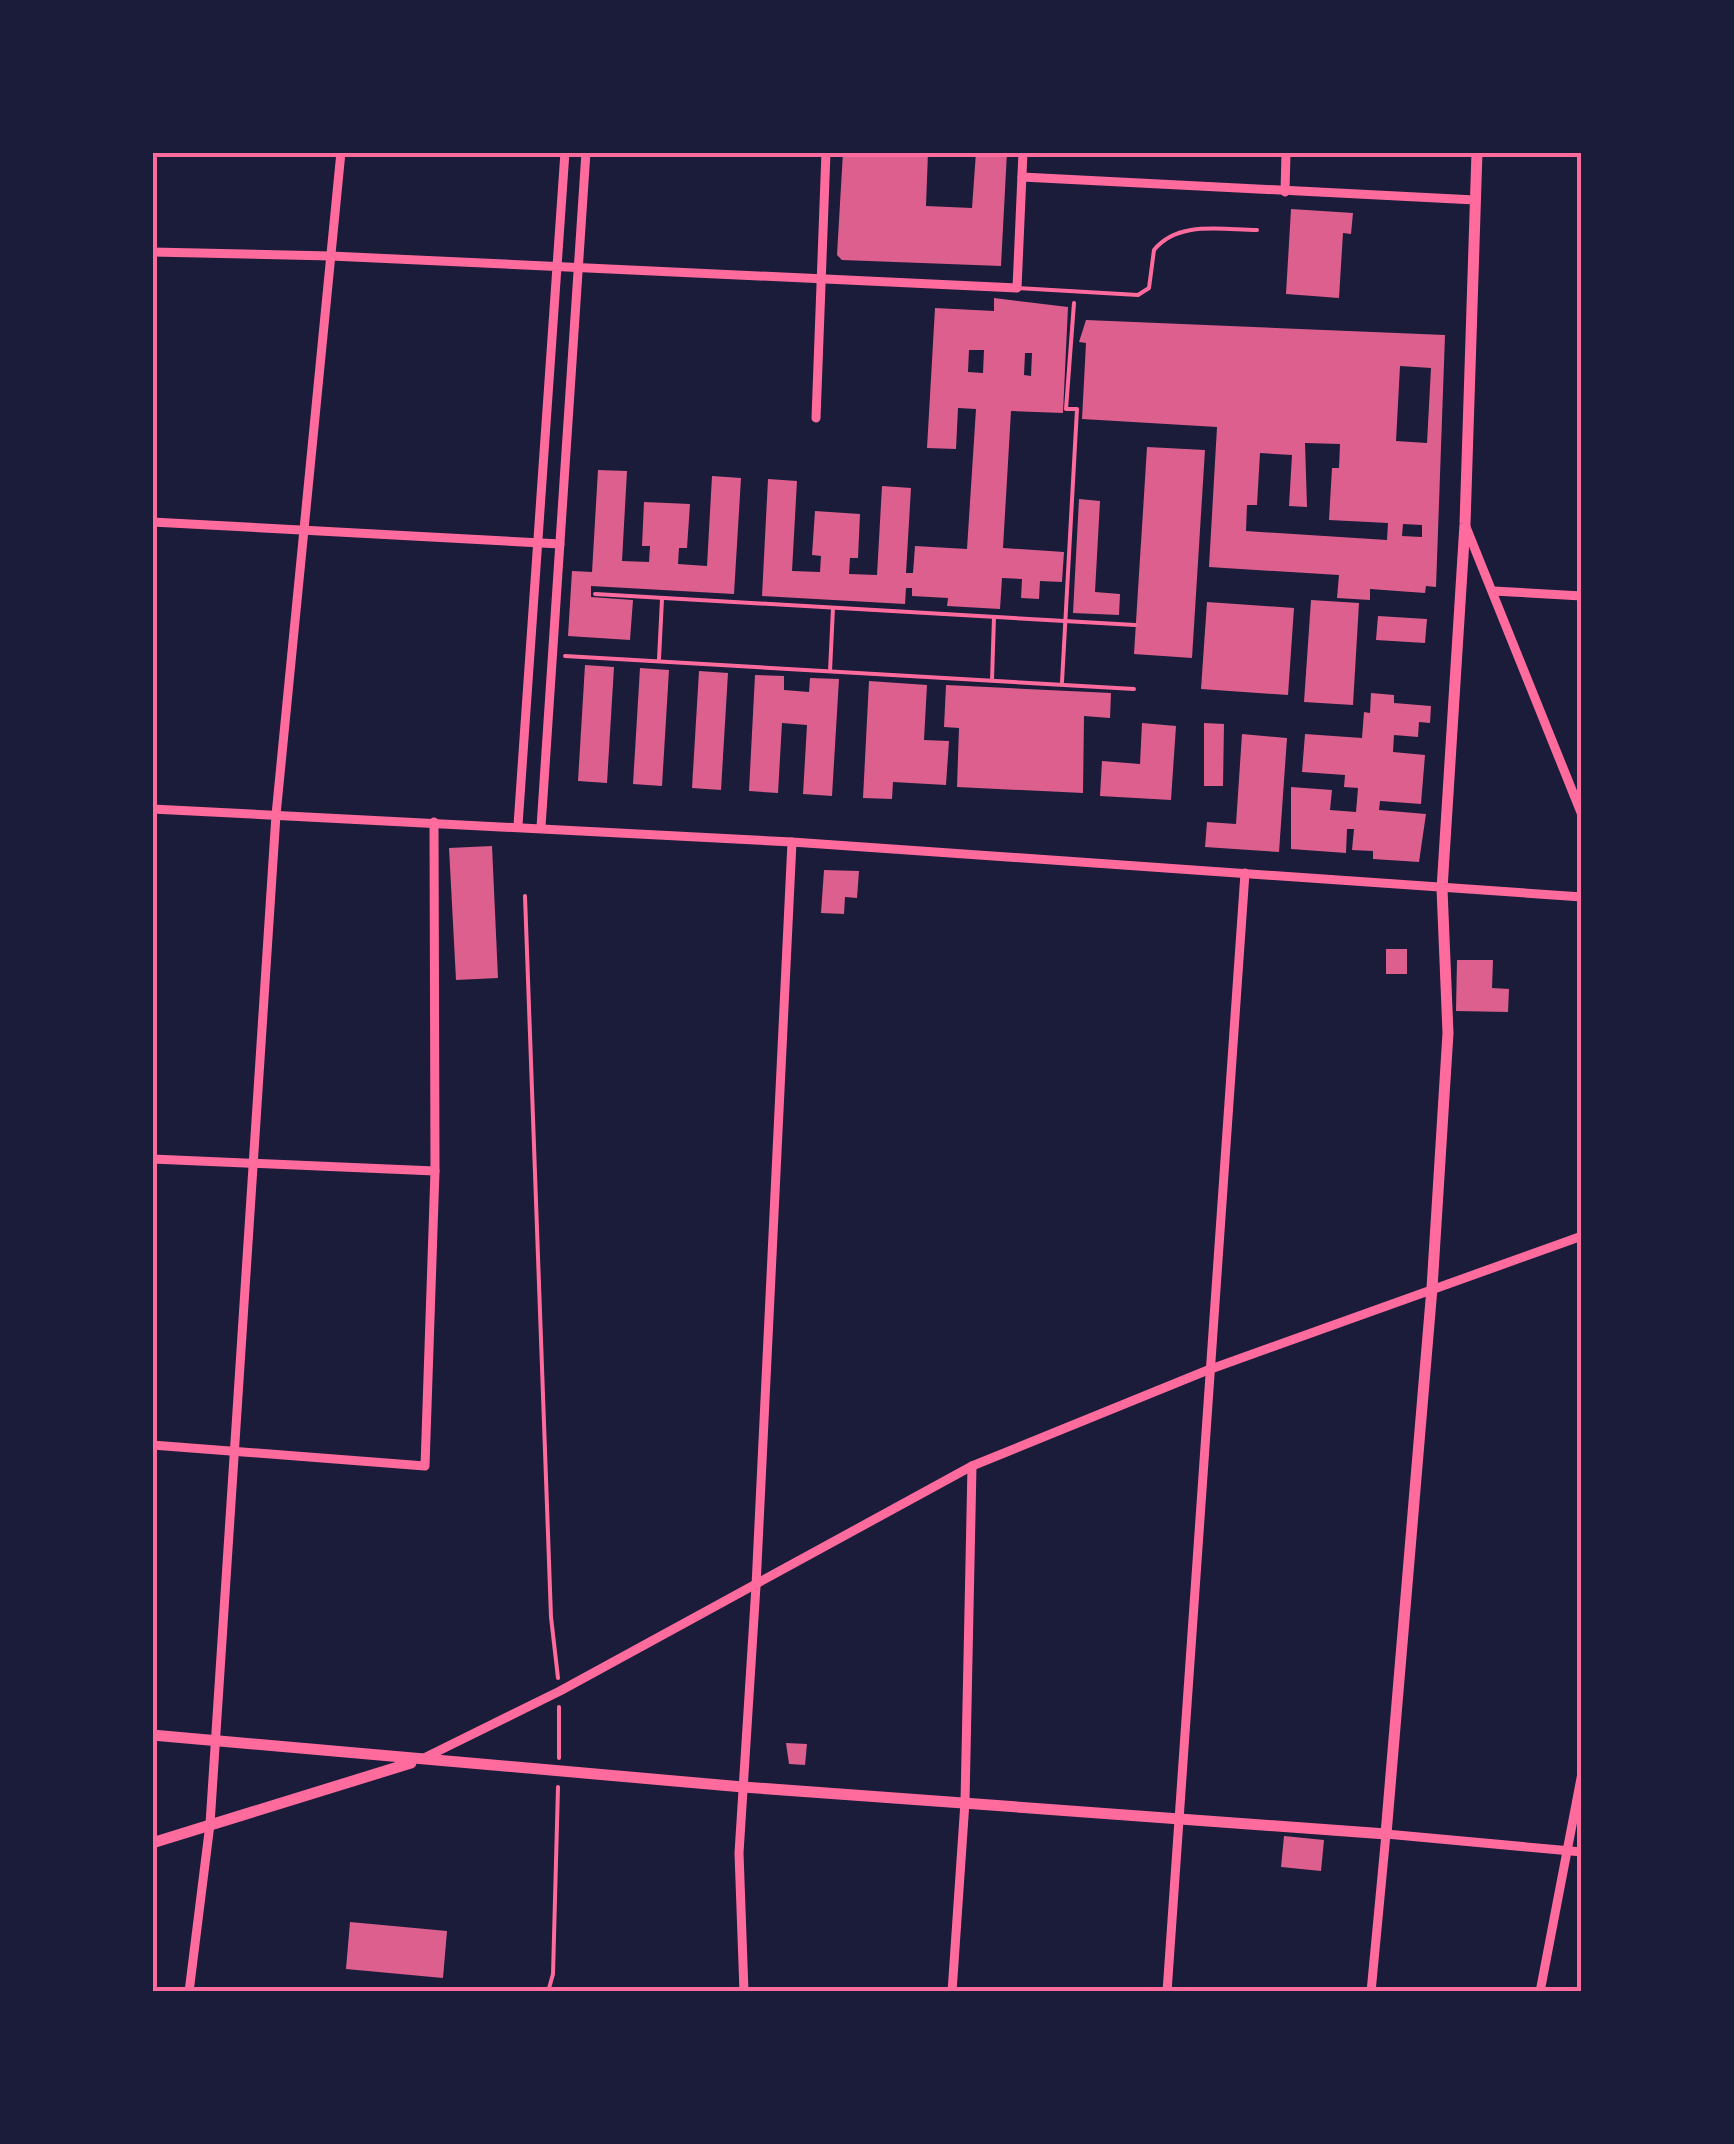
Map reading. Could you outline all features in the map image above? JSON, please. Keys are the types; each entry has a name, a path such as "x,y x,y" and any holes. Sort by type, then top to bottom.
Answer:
{"main road":[{"path":"152,1735 742,1787 1386,1834 1432,1288 1448,1033 1442,889 1465,524 1478,152"},
{"path":"152,1843 420,1760"}],"street":[{"path":"189,1992 210,1824 276,815 341,152"},
{"path":"518,825 565,152"},
{"path":"542,826 586,152"},
{"path":"816,418 826,152"},
{"path":"152,252 331,256 1017,288 1023,152"},
{"path":"1285,192 1286,152"},
{"path":"1022,177 1475,200"},
{"path":"152,522 306,527 560,544"},
{"path":"1465,524 1582,815"},
{"path":"1493,591 1582,596"},
{"path":"152,810 542,826 1582,898"},
{"path":"152,1445 426,1466 435,1171 434,822"},
{"path":"744,1992 738,1926 742,1787 756,1586 792,842"},
{"path":"1167,1992 1245,873"},
{"path":"152,1158 435,1171"},
{"path":"420,1760 560,1691 972,1466 1208,1370 1582,1236"},
{"path":"952,1992 965,1802 972,1466"},
{"path":"1540,1992 1582,1773"},
{"path":"1371,1992 1386,1834 1582,1852"}],"lane":[{"path":"1017,288 1138,295 1150,288 1154,250 1171,234 1188,229 1258,230"}],"path":[{"path":"1062,684 1077,410 1066,409 1075,293"},
{"path":"594,594 1135,625"},
{"path":"659,661 662,598"},
{"path":"830,671 833,608"},
{"path":"992,680 994,617"},
{"path":"564,656 1134,688"},
{"path":"525,896 551,1617 560,1691 552,1974 548,1992"}],"building":[{"path":"843,152 928,152 926,206 972,208 976,152 1007,152 1001,266 842,260 837,255"},
{"path":"1291,209 1353,213 1351,234 1343,233 1339,298 1286,294"},
{"path":"994,298 1068,307 1063,413 1011,411 1003,548 1064,552 1062,582 1040,581 1039,599 1021,598 1022,579 1002,578 1000,609 947,606 948,598 912,596 912,588 906,588 905,604 762,596 768,479 797,481 792,571 820,572 821,556 812,555 815,511 860,514 858,558 850,558 849,574 877,575 882,486 911,488 906,573 913,573 915,546 967,549 976,409 958,408 956,449 927,448 935,308 994,311","holes":["969,350 984,350 983,373 968,372","1025,353 1032,353 1031,376 1024,375"]},
{"path":"1086,320 1445,335 1436,587 1426,586 1425,593 1370,589 1370,600 1337,598 1339,575 1209,567 1217,427 1082,419 1086,343 1079,342","holes":["1400,366 1431,368 1427,443 1396,441","1305,443 1340,444 1339,468 1332,468 1329,520 1388,523 1387,540 1246,531 1247,505 1257,505 1260,453 1292,455 1289,506 1307,507","1403,524 1422,525 1422,537 1402,536"]},
{"path":"1147,447 1205,450 1192,658 1134,654"},
{"path":"598,470 627,471 622,561 649,562 650,546 642,546 644,502 690,504 687,548 679,548 678,564 707,566 712,476 741,478 734,594 591,586 591,597 633,600 630,640 568,636 572,571 592,572"},
{"path":"1079,499 1100,501 1095,592 1120,594 1119,615 1073,613"},
{"path":"1311,600 1359,603 1353,705 1304,702"},
{"path":"1207,602 1294,608 1288,695 1201,689"},
{"path":"1378,616 1427,619 1425,643 1376,640"},
{"path":"585,665 614,667 607,783 578,781"},
{"path":"640,668 669,670 662,786 633,784"},
{"path":"699,671 728,673 721,790 692,788"},
{"path":"755,675 784,676 784,690 809,692 810,678 839,679 832,796 803,794 807,725 782,723 778,793 749,791"},
{"path":"869,681 927,685 924,740 949,741 946,785 893,782 892,799 863,798"},
{"path":"946,685 1111,693 1110,718 1084,716 1083,793 957,787 959,728 944,727"},
{"path":"1371,693 1394,695 1394,703 1431,706 1430,723 1419,722 1418,737 1394,735 1393,752 1425,755 1421,804 1380,801 1379,810 1426,814 1419,862 1373,859 1373,851 1352,850 1354,829 1347,829 1346,853 1291,849 1291,787 1332,790 1330,810 1356,812 1358,788 1344,787 1345,775 1302,772 1305,734 1362,738 1364,712 1370,713"},
{"path":"1142,723 1176,726 1171,800 1100,796 1102,761 1140,764"},
{"path":"1204,723 1224,724 1223,786 1204,786"},
{"path":"1242,734 1287,738 1279,852 1205,847 1207,822 1236,824"},
{"path":"492,846 498,978 456,980 449,848"},
{"path":"824,870 859,871 857,898 845,897 844,914 821,913"},
{"path":"1386,949 1407,949 1407,974 1386,974"},
{"path":"1457,960 1493,960 1492,988 1509,989 1508,1012 1456,1011"},
{"path":"786,1743 807,1744 805,1765 789,1764"},
{"path":"1284,1836 1324,1840 1321,1871 1281,1867"},
{"path":"350,1922 447,1931 443,1978 346,1969"}]}
